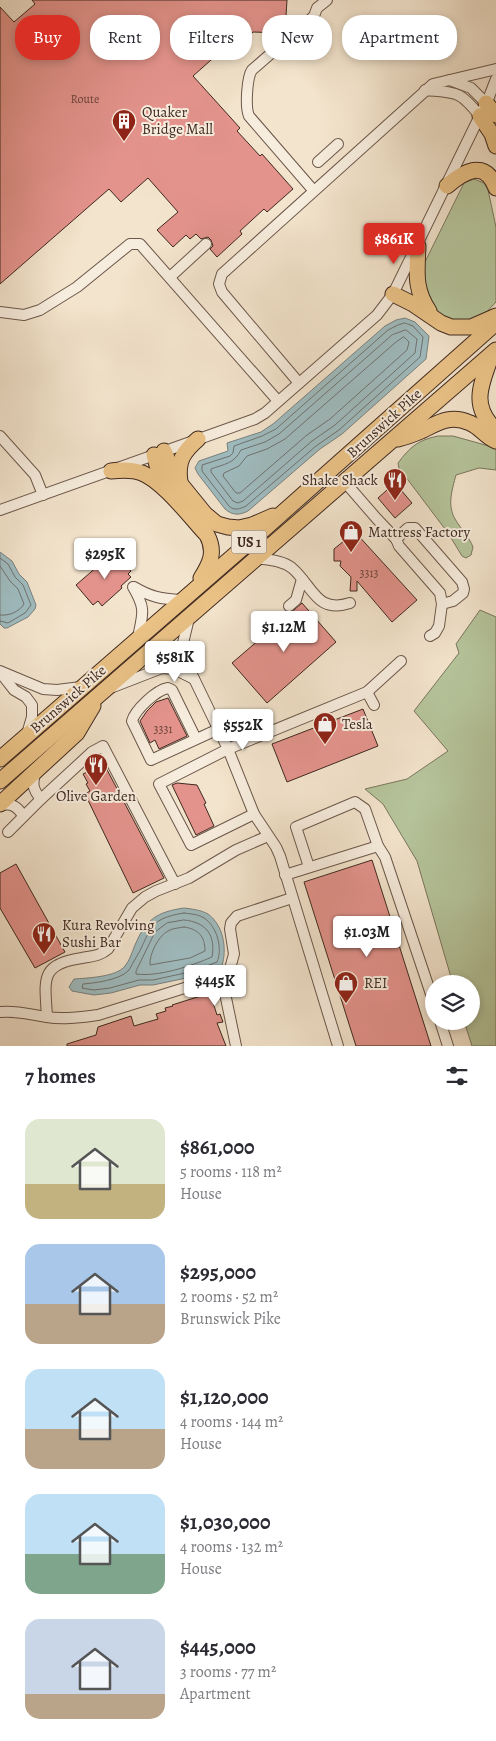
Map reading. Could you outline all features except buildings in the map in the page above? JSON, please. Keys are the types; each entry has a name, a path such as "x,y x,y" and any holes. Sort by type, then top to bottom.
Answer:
{"highway":[{"path":"488,111 496,146"},
{"path":"447,186 464,173 476,170 490,177 496,188"},
{"path":"418,246 418,293 431,315"},
{"path":"393,294 431,315 441,323 457,328 480,324 496,316"},
{"name":"Brunswick Pike","path":"0,759 496,323"},
{"path":"494,351 482,382 480,396 484,415 496,430"},
{"name":"Brunswick Pike","path":"0,781 494,351"},
{"path":"388,443 420,432 442,420 459,419 477,426 496,441"},
{"path":"175,490 180,463 187,449 198,439"},
{"path":"159,453 159,472 175,490 207,535 211,546 211,557 207,567 186,596"},
{"path":"111,470 128,470 143,473 175,490 208,517 224,526 246,527 284,511"},
{"path":"0,805 76,732 104,690"}],"street":[{"path":"313,190 249,116 247,110 249,76 252,70 313,17 318,8 327,0"},
{"path":"300,382 223,294 219,282 224,270 425,90 437,82 496,69"},
{"path":"0,510 259,417 300,382 377,315 393,294 447,186 488,111 496,79"},
{"path":"450,80 472,88 488,111"},
{"path":"425,90 456,93 472,106 488,111"},
{"path":"318,162 338,144"},
{"path":"0,312 24,315 40,310 77,287 130,244 140,244 278,401"},
{"path":"170,277 206,244"},
{"path":"0,436 35,475 43,495"},
{"path":"344,481 396,539 399,546 440,593 442,604 439,626 435,633 430,636"},
{"path":"396,539 408,528 415,528 462,582 464,594 442,604"},
{"path":"255,558 279,562 294,569 318,598 326,604 334,606 350,603"},
{"path":"289,606 296,600 302,579"},
{"path":"138,637 144,612 141,600 133,587 148,596 163,599 186,596"},
{"path":"191,615 184,633 182,651 184,658 228,748 254,814 276,847 286,875 335,1045"},
{"path":"254,814 191,846 159,784 228,748 367,692 401,661"},
{"path":"104,690 162,668 174,669 194,678"},
{"path":"0,672 34,686 51,690 82,687"},
{"path":"0,672 14,690 26,696 32,705 32,717 26,736"},
{"path":"14,690 18,678"},
{"path":"196,739 172,690 168,688 158,691 134,715 132,721 151,760 249,715"},
{"path":"367,692 374,705"},
{"path":"8,832 40,799 92,752 104,746 176,884"},
{"path":"36,770 33,787 40,799"},
{"path":"309,867 296,827 355,802 366,809 378,846 385,857 425,976"},
{"path":"0,805 10,804 17,807 23,816"},
{"path":"47,1017 47,978 53,966 102,954 108,950 136,904 156,891 193,876 236,850 268,836"},
{"path":"286,875 378,846"},
{"path":"236,1046 226,998 226,983 234,954 230,929 231,923 237,916 292,898"},
{"path":"0,1012 68,1018 98,1015 207,981 226,983"},
{"path":"443,1030 448,1046"}],"green space":[{"path":"474,179 484,183 488,190 496,227 496,302 480,319 445,322 424,300 423,266 464,183"},
{"path":"438,436 453,436 496,448 496,470 479,468 456,475 453,486 451,508 455,519 473,547 471,555 466,558 462,556 448,533 399,468 398,463 411,448 420,442"},
{"path":"480,610 496,617 496,1046 472,1046 467,1030 480,1030 480,975 450,975 417,861 383,804 365,789 407,779 448,751 414,711 459,653 456,644"}],"water":[{"path":"405,318 415,322 429,336 426,359 342,434 320,449 248,511 236,514 225,509 198,474 195,468 199,461 228,451 227,443 261,432 273,424 385,326"},
{"path":"0,552 12,561 19,574 27,582 36,605 28,617 7,628 0,624"},
{"path":"184,908 208,914 218,925 224,945 222,966 196,976 153,985 140,985 111,993 94,995 72,991 69,987 74,979 101,976 121,970 128,961 139,936 153,918 166,912"}],"place":[{"name":"Quaker Bridge Mall","path":"124,142"},
{"name":"Shake Shack","path":"395,501"},
{"name":"Mattress Factory","path":"351,553"},
{"name":"Tesla","path":"325,745"},
{"name":"Olive Garden","path":"96,786"},
{"name":"Kura Revolving Sushi Bar","path":"44,955"},
{"name":"REI","path":"346,1004"}]}
